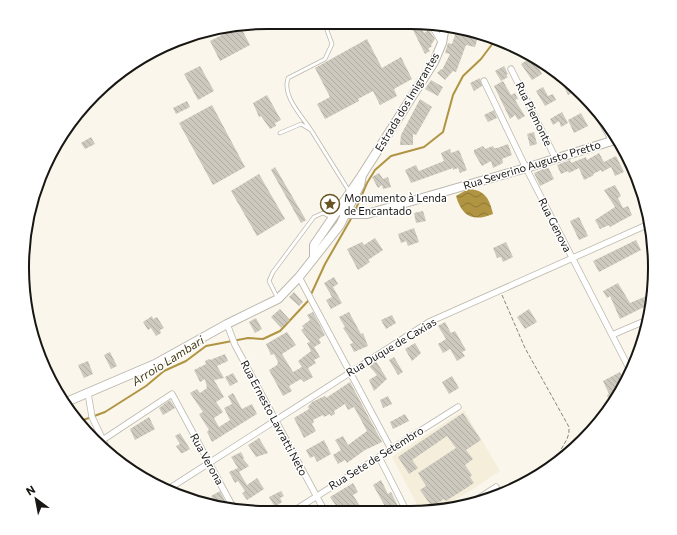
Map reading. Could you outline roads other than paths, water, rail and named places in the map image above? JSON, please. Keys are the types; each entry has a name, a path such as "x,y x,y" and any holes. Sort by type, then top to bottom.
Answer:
{"street":[{"path":"436,31 442,43"},
{"name":"Estrada dos Imigrantes","path":"69,401 155,364 226,324 278,299 299,277 314,256 323,249 351,216 349,191 362,176 434,62 442,43 444,32"},
{"name":"Rua Piemonte","path":"511,69 556,159"},
{"name":"Rua Genova","path":"484,81 526,168 627,365"},
{"name":"Rua Severino Augusto Pretto","path":"349,204 351,216 377,211 526,168 612,141"},
{"name":"Estrada dos Imigrantes","path":"349,204 360,185 362,176"},
{"name":"Estrada dos Imigrantes","path":"314,256 314,245 333,218 351,216"},
{"name":"Rua Duque de Caxias","path":"173,486 429,322 644,226"},
{"path":"299,277 391,449"},
{"path":"612,336 641,323"},
{"name":"Rua Ernesto Lavratti Neto","path":"226,324 235,345 275,421 322,506"},
{"path":"88,393 92,417 98,435"},
{"name":"Rua Verona","path":"102,439 172,394 231,503"},
{"name":"Rua Sete de Setembro","path":"301,506 458,407"},
{"path":"379,457 404,506"},
{"path":"488,492 496,487"}],"lane":[{"path":"327,29 332,44 325,58 288,78 286,86 291,100 349,191"},
{"path":"280,133 301,124 311,130"},
{"path":"278,299 270,281 273,272 314,217 323,213 333,218"}],"water":[{"path":"468,189 479,191 488,199 493,214 480,218 469,216 465,213 458,203 456,196"}],"waterway":[{"name":"Arroio Lambari","path":"355,211 367,183 375,170 391,156 424,147 443,132 453,95 463,76 481,59 492,44"},
{"name":"Arroio Lambari","path":"84,420 105,412 146,386 164,371 186,361 206,346 248,338 263,339 280,331 308,301 325,264 352,217"}],"place":[{"name":"Monumento à Lenda de Encantado","path":"330,204"}]}
